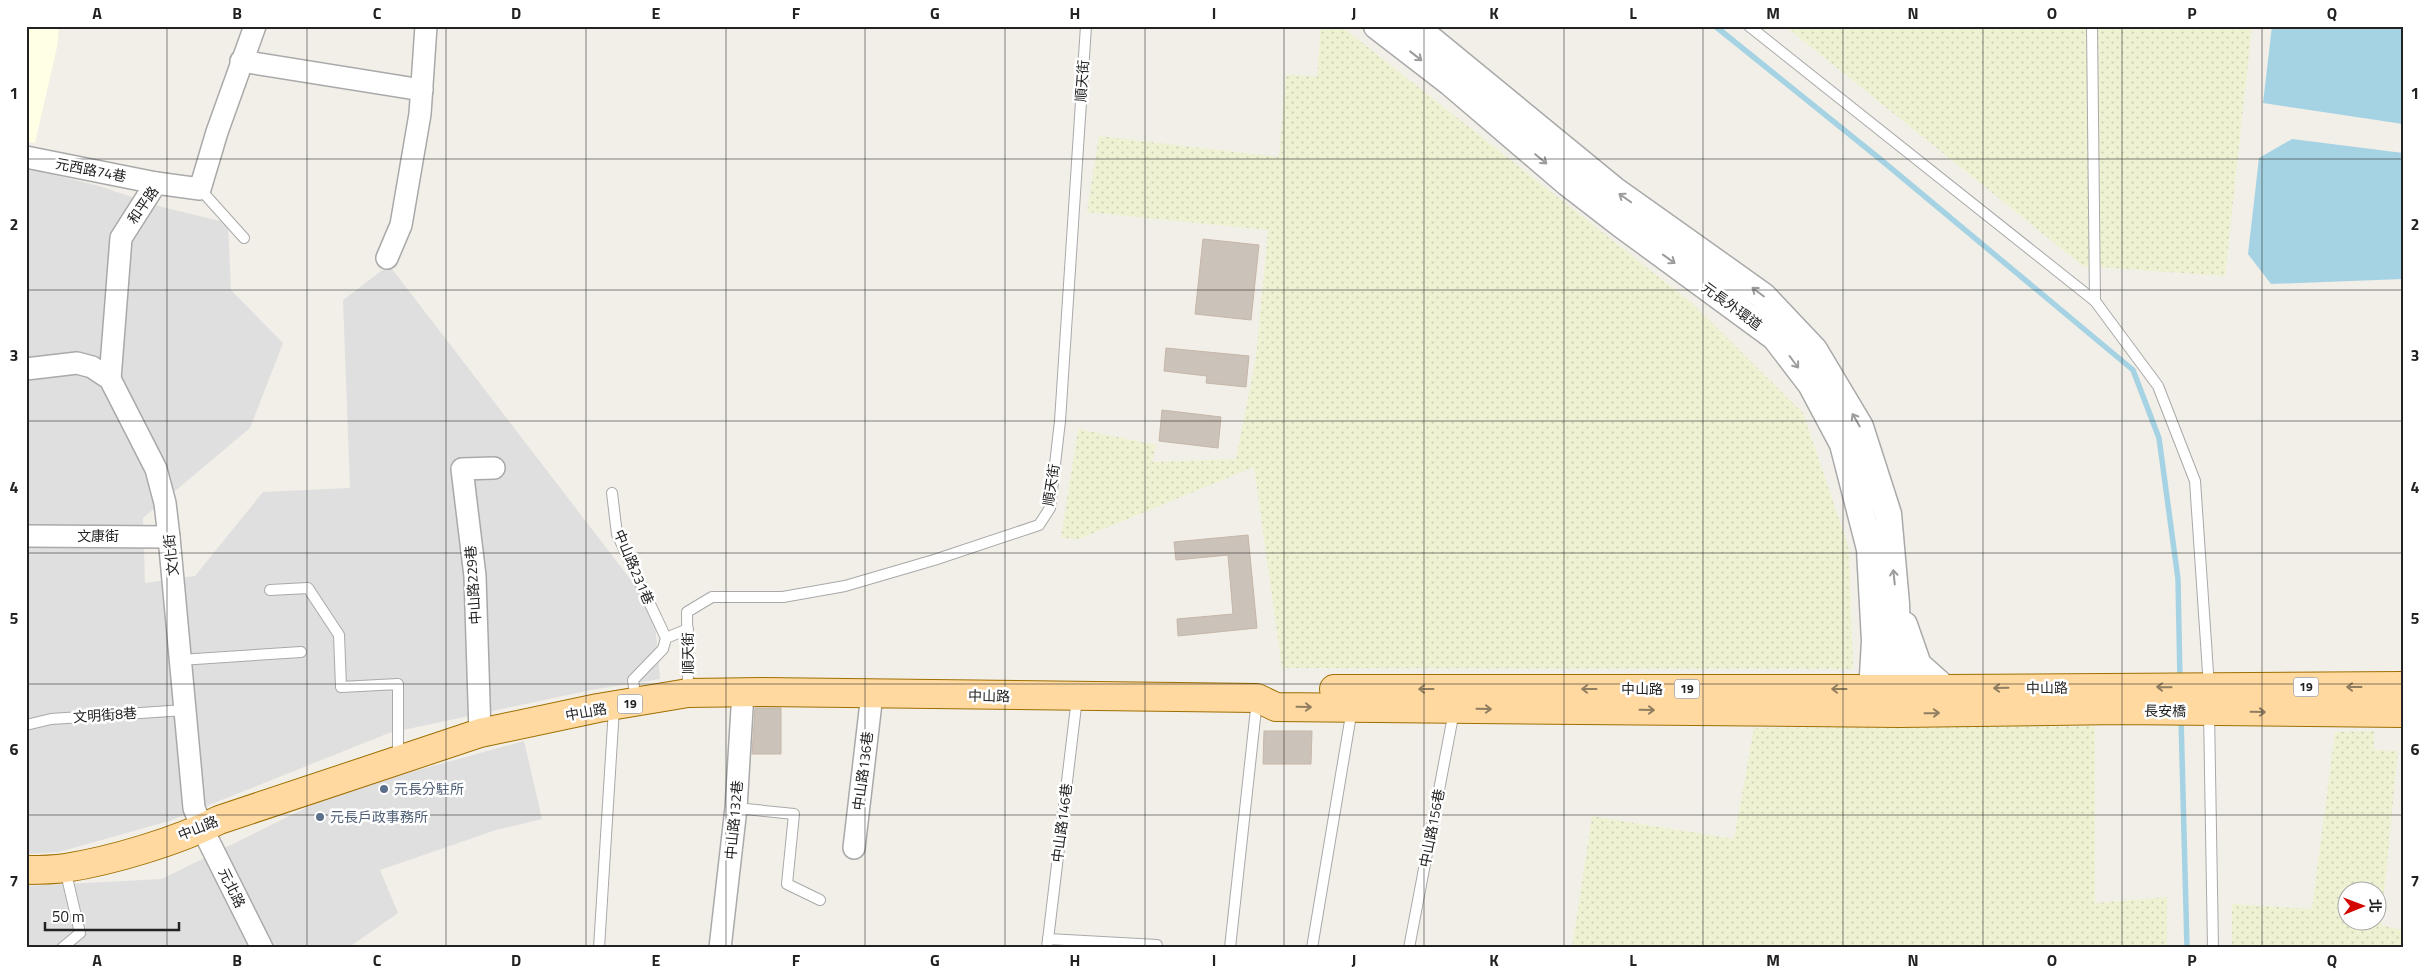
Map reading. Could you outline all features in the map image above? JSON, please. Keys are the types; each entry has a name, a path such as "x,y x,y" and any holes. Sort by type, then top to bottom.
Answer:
{"main road":[{"name":"19","path":"2209,699 2403,686"},
{"name":"中山路","path":"1257,698 1274,689 1885,701 1946,689 2120,698"},
{"name":"中山路","path":"26,870 64,868 137,850 202,828 219,820 480,733 688,693 743,692 1077,698 1257,698 1276,707 1455,709 2120,698"},
{"name":"長安橋","path":"2120,698 2209,699"},
{"name":"19","path":"2209,699 2403,713"}],"street":[{"path":"200,189 241,61 255,26"},
{"path":"387,258 401,225 420,114 426,26"},
{"name":"元長外環道","path":"1377,26 1451,83 1599,206 1776,337 1811,384 1843,444 1870,549 1875,641 1885,701"},
{"name":"元長外環道","path":"1414,26 1614,190 1763,296 1814,350 1860,427 1888,514 1896,604 1885,701"},
{"path":"241,61 422,90"},
{"name":"元西路74巷","path":"26,157 156,183"},
{"name":"和平路","path":"110,379 121,238 156,183 200,189"},
{"path":"26,369 77,363 92,367 110,379"},
{"name":"文化街","path":"110,379 156,469 165,503 194,808 202,828"},
{"name":"中山路229巷","path":"480,733 474,576 462,469 494,468"},
{"name":"文康街","path":"26,536 169,536"},
{"path":"1896,604 1918,665 1946,689"},
{"name":"中山路132巷","path":"720,948 736,808 743,692"},
{"name":"中山路136巷","path":"854,848 872,694"},
{"name":"元北路","path":"202,828 262,948"}],"lane":[{"name":"順天街","path":"688,693 687,612 712,597 783,597 845,586 1039,526 1050,508 1060,421 1086,26"},
{"path":"1748,26 2095,301 2158,386 2195,481 2209,699 2213,948"},
{"path":"2092,26 2095,301"},
{"path":"200,189 244,238"},
{"name":"中山路231巷","path":"612,493 617,534 666,638"},
{"path":"270,590 308,588 339,635 341,687 398,684 398,759"},
{"path":"599,948 625,705 633,680 663,649 666,638 688,629"},
{"path":"180,660 301,652"},
{"name":"中山路146巷","path":"1047,943 1077,698"},
{"path":"1230,948 1257,698"},
{"path":"1312,948 1352,708"},
{"name":"中山路156巷","path":"1409,948 1455,709"},
{"name":"文明街8巷","path":"26,725 51,719 185,710"},
{"path":"736,808 794,814 787,884 820,900"},
{"path":"62,948 80,933 64,868"},
{"path":"1047,943 1157,945"}],"shaded area":[{"path":"26,26 59,26 57,47 35,143 26,141"},
{"path":"1321,26 1341,26 1693,304 1803,413 1849,549 1853,669 1282,668 1254,467 1079,539 1061,538 1078,429 1156,445 1152,462 1236,459 1256,357 1268,230 1087,212 1099,136 1279,157 1286,74 1317,77"},
{"path":"1785,26 2252,26 2225,276 2083,266"},
{"path":"26,168 99,186 162,207 228,223 231,290 283,343 250,428 143,518 145,583 195,576 263,492 350,488 343,300 389,265 654,610 660,679 591,690 389,733 169,821 59,852 26,854"},
{"path":"2095,726 2095,903 2167,897 2167,948 1572,948 1592,816 1734,839 1754,728"},
{"path":"2374,731 2374,750 2398,751 2385,882 2336,882 2336,932 2386,932 2386,926 2403,930 2403,948 2232,948 2232,904 2312,909 2335,732"},
{"path":"524,741 542,819 496,830 380,870 398,913 348,948 26,948 26,886 162,879 338,792"}],"water":[{"path":"2272,26 2403,26 2403,124 2263,103"},
{"path":"2292,139 2403,153 2403,279 2271,284 2248,254 2259,158"}],"building":[{"path":"1203,239 1259,245 1251,320 1195,314"},
{"path":"1166,348 1249,356 1246,387 1206,383 1207,376 1164,371"},
{"path":"1162,410 1221,417 1218,448 1159,441"},
{"path":"1248,535 1257,628 1178,636 1177,619 1233,614 1228,555 1176,560 1174,542"},
{"path":"755,708 781,708 781,754 752,754"},
{"path":"1264,731 1312,731 1311,764 1263,764"}],"waterway":[{"path":"1715,26 1880,159 2133,370 2159,438 2178,579 2180,681"},
{"path":"2181,717 2187,948"}],"place":[{"name":"元長分駐所","path":"384,789"},
{"name":"元長戶政事務所","path":"320,817"}]}
